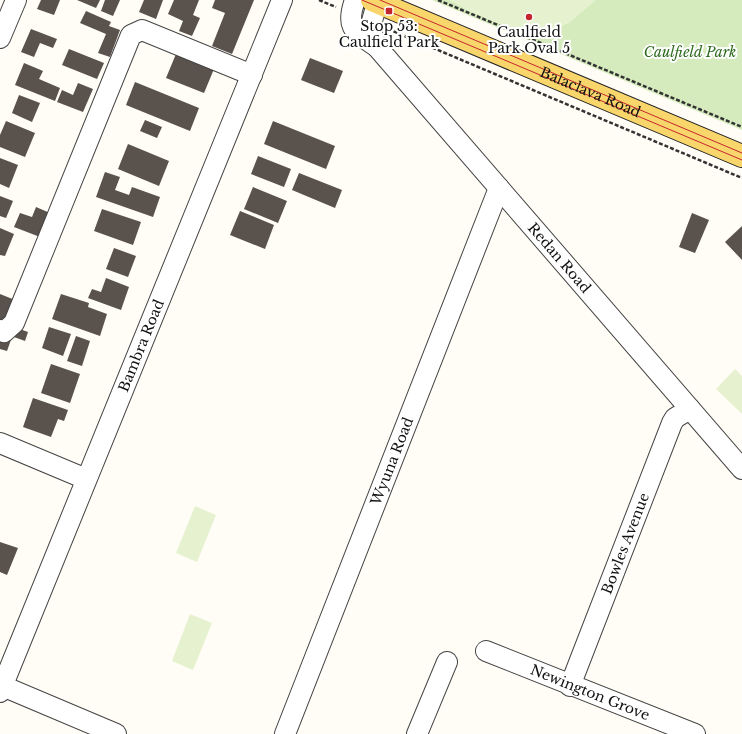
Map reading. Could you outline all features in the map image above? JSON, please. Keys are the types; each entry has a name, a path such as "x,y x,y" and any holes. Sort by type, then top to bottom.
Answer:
{"main road":[{"name":"Balaclava Road","path":"373,8 742,156"}],"street":[{"path":"0,38 16,0"},
{"name":"Bambra Road","path":"1,688 282,0"},
{"name":"Redan Road","path":"347,4 351,13 352,27 358,34 377,47 742,469"},
{"name":"Redan Road","path":"373,8 371,34 377,47"},
{"path":"0,330 4,332 14,323 131,35 142,30 252,75"},
{"name":"Wyuna Road","path":"285,734 499,188"},
{"name":"Bowles Avenue","path":"570,686 672,424 675,418 690,409"},
{"path":"0,443 86,479"},
{"name":"Newington Grove","path":"486,652 695,734"},
{"path":"417,734 447,662"},
{"path":"1,688 116,734"}],"path":[{"path":"320,0 347,4"},
{"path":"438,0 742,127"},
{"path":"373,8 742,178"}],"green space":[{"name":"Caulfield Park","path":"432,0 742,0 742,130"},
{"name":"Caulfield Park Oval 5","path":"449,0 596,0 569,23 542,34 504,26 467,10"},
{"path":"735,369 742,376 742,414 716,389"},
{"path":"195,506 216,515 197,562 176,553"},
{"path":"190,614 212,623 193,670 172,661"}],"building":[{"path":"41,0 60,0 54,15 37,9"},
{"path":"77,0 100,0 96,8"},
{"path":"105,0 120,0 113,16 101,11"},
{"path":"144,0 163,0 156,19 139,12"},
{"path":"174,0 199,0 193,15 200,18 192,36 179,31 183,21 168,14"},
{"path":"215,0 254,0 232,54 212,46 225,13 212,8"},
{"path":"86,11 111,22 109,26 120,30 110,57 98,53 106,34 80,23"},
{"path":"31,29 57,39 53,48 40,43 34,57 21,52"},
{"path":"69,49 104,63 97,79 62,65"},
{"path":"176,54 214,69 204,93 166,78"},
{"path":"310,58 343,71 334,93 301,80"},
{"path":"24,63 43,71 39,79 60,88 55,101 15,85"},
{"path":"135,82 199,108 190,131 126,105"},
{"path":"78,83 93,89 83,112 57,102 62,90 73,95"},
{"path":"19,95 40,103 32,122 12,113"},
{"path":"145,120 162,127 157,138 140,131"},
{"path":"6,121 35,133 25,157 0,147 0,135"},
{"path":"273,121 335,146 326,169 264,144"},
{"path":"128,144 169,161 159,186 118,169"},
{"path":"258,156 291,169 284,187 251,174"},
{"path":"0,158 18,165 9,188 0,184"},
{"path":"105,172 120,177 115,190 129,195 132,187 160,197 153,217 96,197"},
{"path":"299,173 342,190 335,208 292,190"},
{"path":"253,187 287,201 278,223 244,209"},
{"path":"0,196 13,201 6,218 0,216"},
{"path":"36,207 50,213 40,237 14,227 20,213 32,217"},
{"path":"102,209 141,222 133,245 94,231"},
{"path":"240,211 274,225 265,249 230,235"},
{"path":"692,213 709,220 695,253 679,247"},
{"path":"742,226 742,260 725,242"},
{"path":"0,228 14,234 5,256 0,255"},
{"path":"114,248 136,256 128,277 106,269"},
{"path":"106,278 129,287 121,310 88,298 92,289 101,292"},
{"path":"0,294 15,300 4,326 0,324"},
{"path":"61,294 89,303 88,307 107,314 100,336 52,319"},
{"path":"49,327 71,334 63,356 42,348"},
{"path":"17,328 28,332 25,341 14,337"},
{"path":"0,333 12,337 7,351 0,349"},
{"path":"76,336 90,341 82,366 67,361"},
{"path":"51,364 80,374 70,403 41,393"},
{"path":"33,398 68,410 64,421 58,419 51,437 23,427"},
{"path":"0,542 18,548 7,575 0,572"}],"tram line":[{"path":"362,0 742,160"},
{"path":"380,0 742,153"}],"place":[{"name":"Stop 53: Caulfield Park","path":"389,11"},
{"name":"Caulfield Park Oval 5","path":"529,17"}]}
